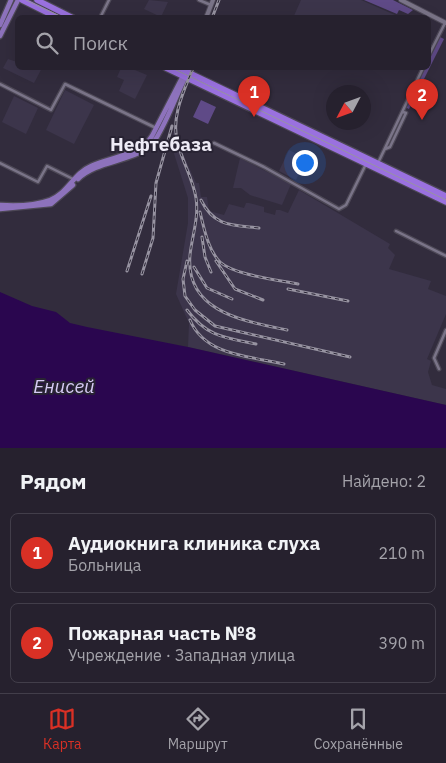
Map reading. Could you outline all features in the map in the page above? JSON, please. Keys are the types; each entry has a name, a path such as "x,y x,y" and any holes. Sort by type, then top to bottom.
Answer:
{"highway":[{"path":"37,0 67,15"},
{"path":"19,1 51,15"},
{"path":"184,70 368,161 446,202"},
{"path":"368,161 378,163 446,196"}],"main road":[{"path":"0,25 11,0"},
{"path":"0,36 19,1"},
{"path":"0,17 8,8"},
{"path":"1,207 42,204 62,195 85,173 132,156 149,146 184,70"},
{"path":"62,195 74,180 91,166 138,148 150,140 158,129"}],"street":[{"path":"102,15 109,0"},
{"path":"200,0 211,5"},
{"path":"207,15 213,0"},
{"path":"401,0 430,15"},
{"path":"431,15 446,23 431,51"},
{"path":"378,163 422,70"},
{"path":"0,84 51,110 65,84 158,129"},
{"path":"214,143 251,160 339,209 343,208 368,161"},
{"path":"0,163 38,182 47,166 74,180"},
{"path":"396,231 446,256"},
{"path":"439,369 434,358 446,330"}],"shaded area":[{"path":"149,0 168,2 162,15 157,15 144,9"},
{"path":"301,0 361,0 395,15 294,15"},
{"path":"364,0 393,0 413,10 408,14 399,10 397,14"},
{"path":"440,37 444,39 431,65 431,56"},
{"path":"8,59 15,61 15,70 41,70 34,83 3,68"},
{"path":"120,70 135,70 147,75 135,99 119,91 124,80 117,77"},
{"path":"424,70 428,70 409,109 405,107"},
{"path":"65,90 94,105 74,144 46,130"},
{"path":"14,96 38,108 26,134 2,122"},
{"path":"201,100 216,107 208,124 193,117"},
{"path":"174,128 176,129 178,143 196,183 199,183 201,197 207,197 209,211 224,215 229,204 244,208 246,203 249,203 264,207 264,212 275,215 276,210 288,213 299,190 390,244 388,248 395,255 389,269 431,281 428,289 446,296 446,314 427,359 431,361 428,372 432,385 446,389 446,405 188,347 189,323 176,294 188,223 188,198 171,144"},
{"path":"289,150 306,158 296,180 279,171"},
{"path":"240,158 291,184 282,205 250,195 241,188 233,188"}],"water":[{"name":"Енисей","path":"0,292 32,306 56,312 70,323 188,347 446,405 446,448 0,448"}],"tram line":[{"path":"26,0 58,15"},
{"path":"176,70 446,200"}],"railway":[{"path":"213,15 219,0"},
{"path":"192,70 179,105 176,124 178,144 193,184 197,205 190,255 191,274 197,290 207,301 220,310 236,317 287,330"},
{"path":"142,274 153,238 156,183 172,126"},
{"path":"127,271 151,196"},
{"path":"201,200 206,209 218,220 233,225 259,228"},
{"path":"200,212 209,245 220,262 227,267 246,274 298,284"},
{"path":"202,237 205,257 211,272"},
{"path":"187,261 183,279 185,296 195,310 215,326 350,357"},
{"path":"216,261 235,289 263,300"},
{"path":"194,267 207,288 232,299"},
{"path":"288,289 348,301"},
{"path":"187,310 202,326 218,335 256,344"},
{"path":"190,320 197,332 217,348 243,356 284,364"}],"place":[{"name":"Аудиокнига клиника слуха","path":"254,117"},
{"name":"Пожарная часть №8","path":"422,120"}],"district":[{"name":"Нефтебаза","path":"161,144"}]}
